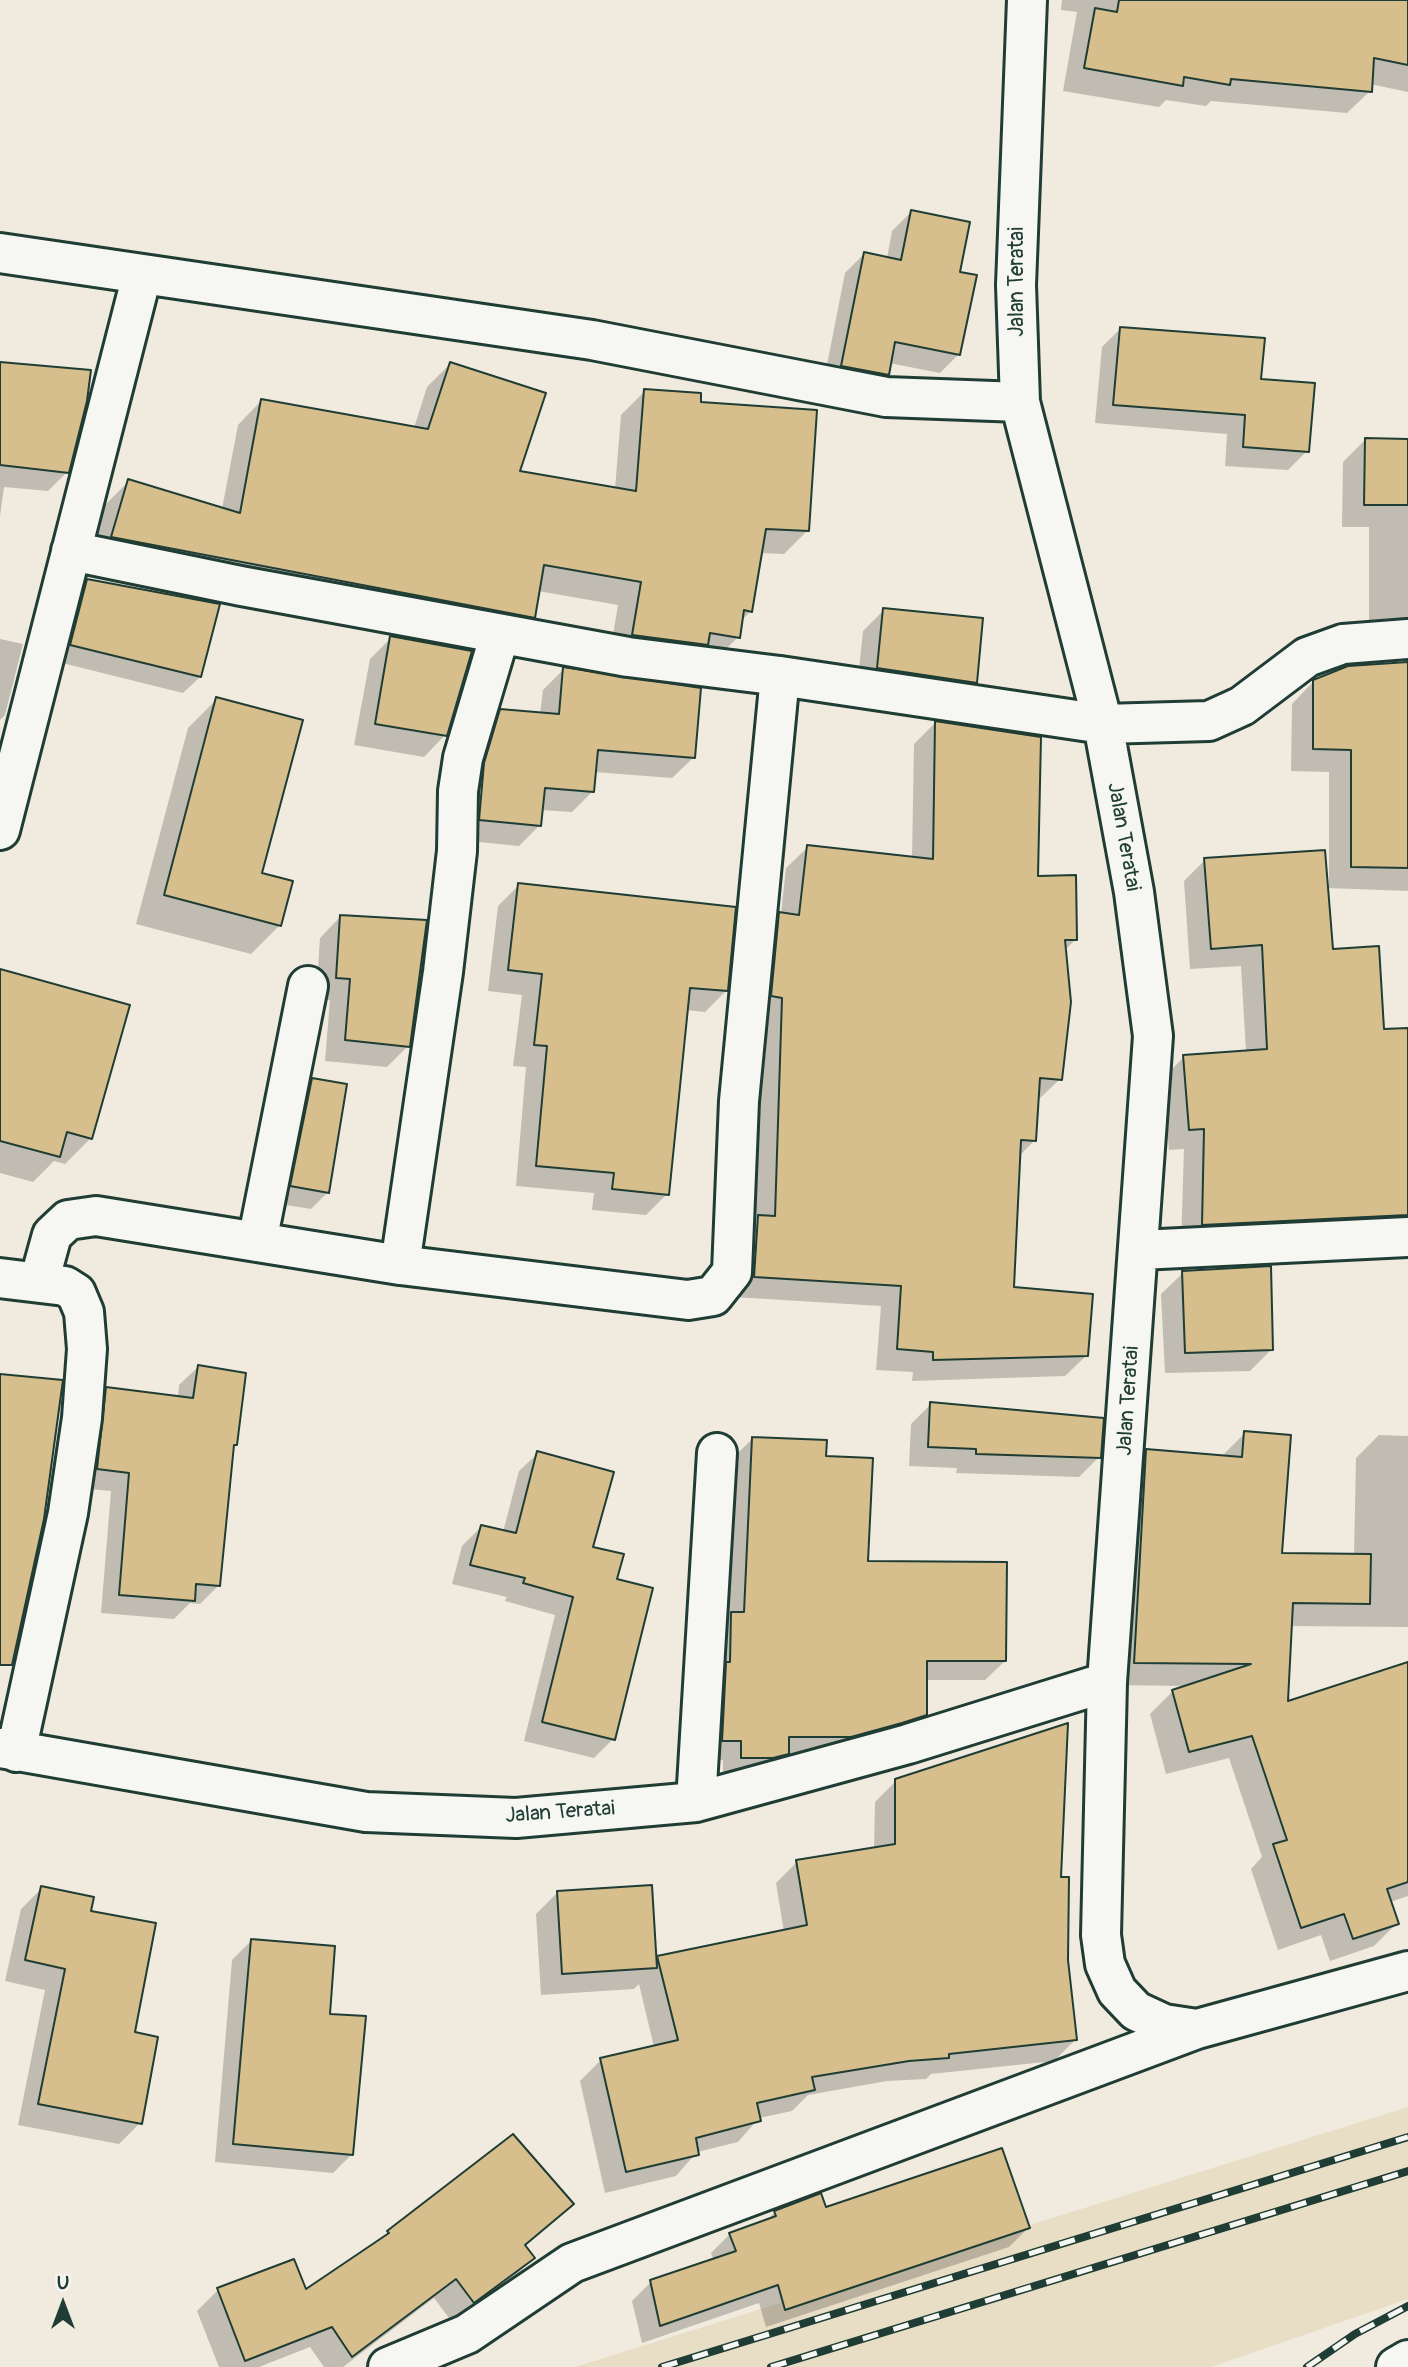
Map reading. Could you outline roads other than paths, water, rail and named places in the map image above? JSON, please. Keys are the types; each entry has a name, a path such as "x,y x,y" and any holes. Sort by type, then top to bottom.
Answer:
{"street":[{"name":"Jalan Teratai","path":"1027,0 1016,285 1020,402 1103,724 1134,892 1153,1037 1140,1250 1107,1682 1101,1935 1105,1964 1117,1991 1136,2011 1164,2024 1197,2029"},
{"path":"0,253 592,340 886,397 1020,402"},
{"path":"0,830 142,275"},
{"path":"71,551 628,657 780,676 1103,724 1209,721 1242,705 1307,657 1343,644 1408,639"},
{"path":"400,1265 443,972 457,851 458,791 463,758 500,634"},
{"path":"39,1282 52,1234 68,1220 96,1216 400,1265 688,1300 713,1296 732,1272 739,1101 780,676"},
{"path":"257,1242 308,986"},
{"path":"1140,1250 1408,1237"},
{"path":"0,1278 65,1286 76,1293 84,1312 87,1349 82,1418 68,1513 8,1750"},
{"path":"696,1802 718,1453"},
{"name":"Jalan Teratai","path":"8,1750 366,1812 516,1818 696,1802 908,1744 1107,1682"},
{"path":"388,2367 467,2334 572,2263 1197,2029 1408,1971"},
{"path":"1396,2367 1408,2360"}],"railway":[{"path":"662,2367 1408,2137"},
{"path":"771,2367 1408,2171"},
{"path":"1307,2367 1355,2334 1408,2306"}]}
